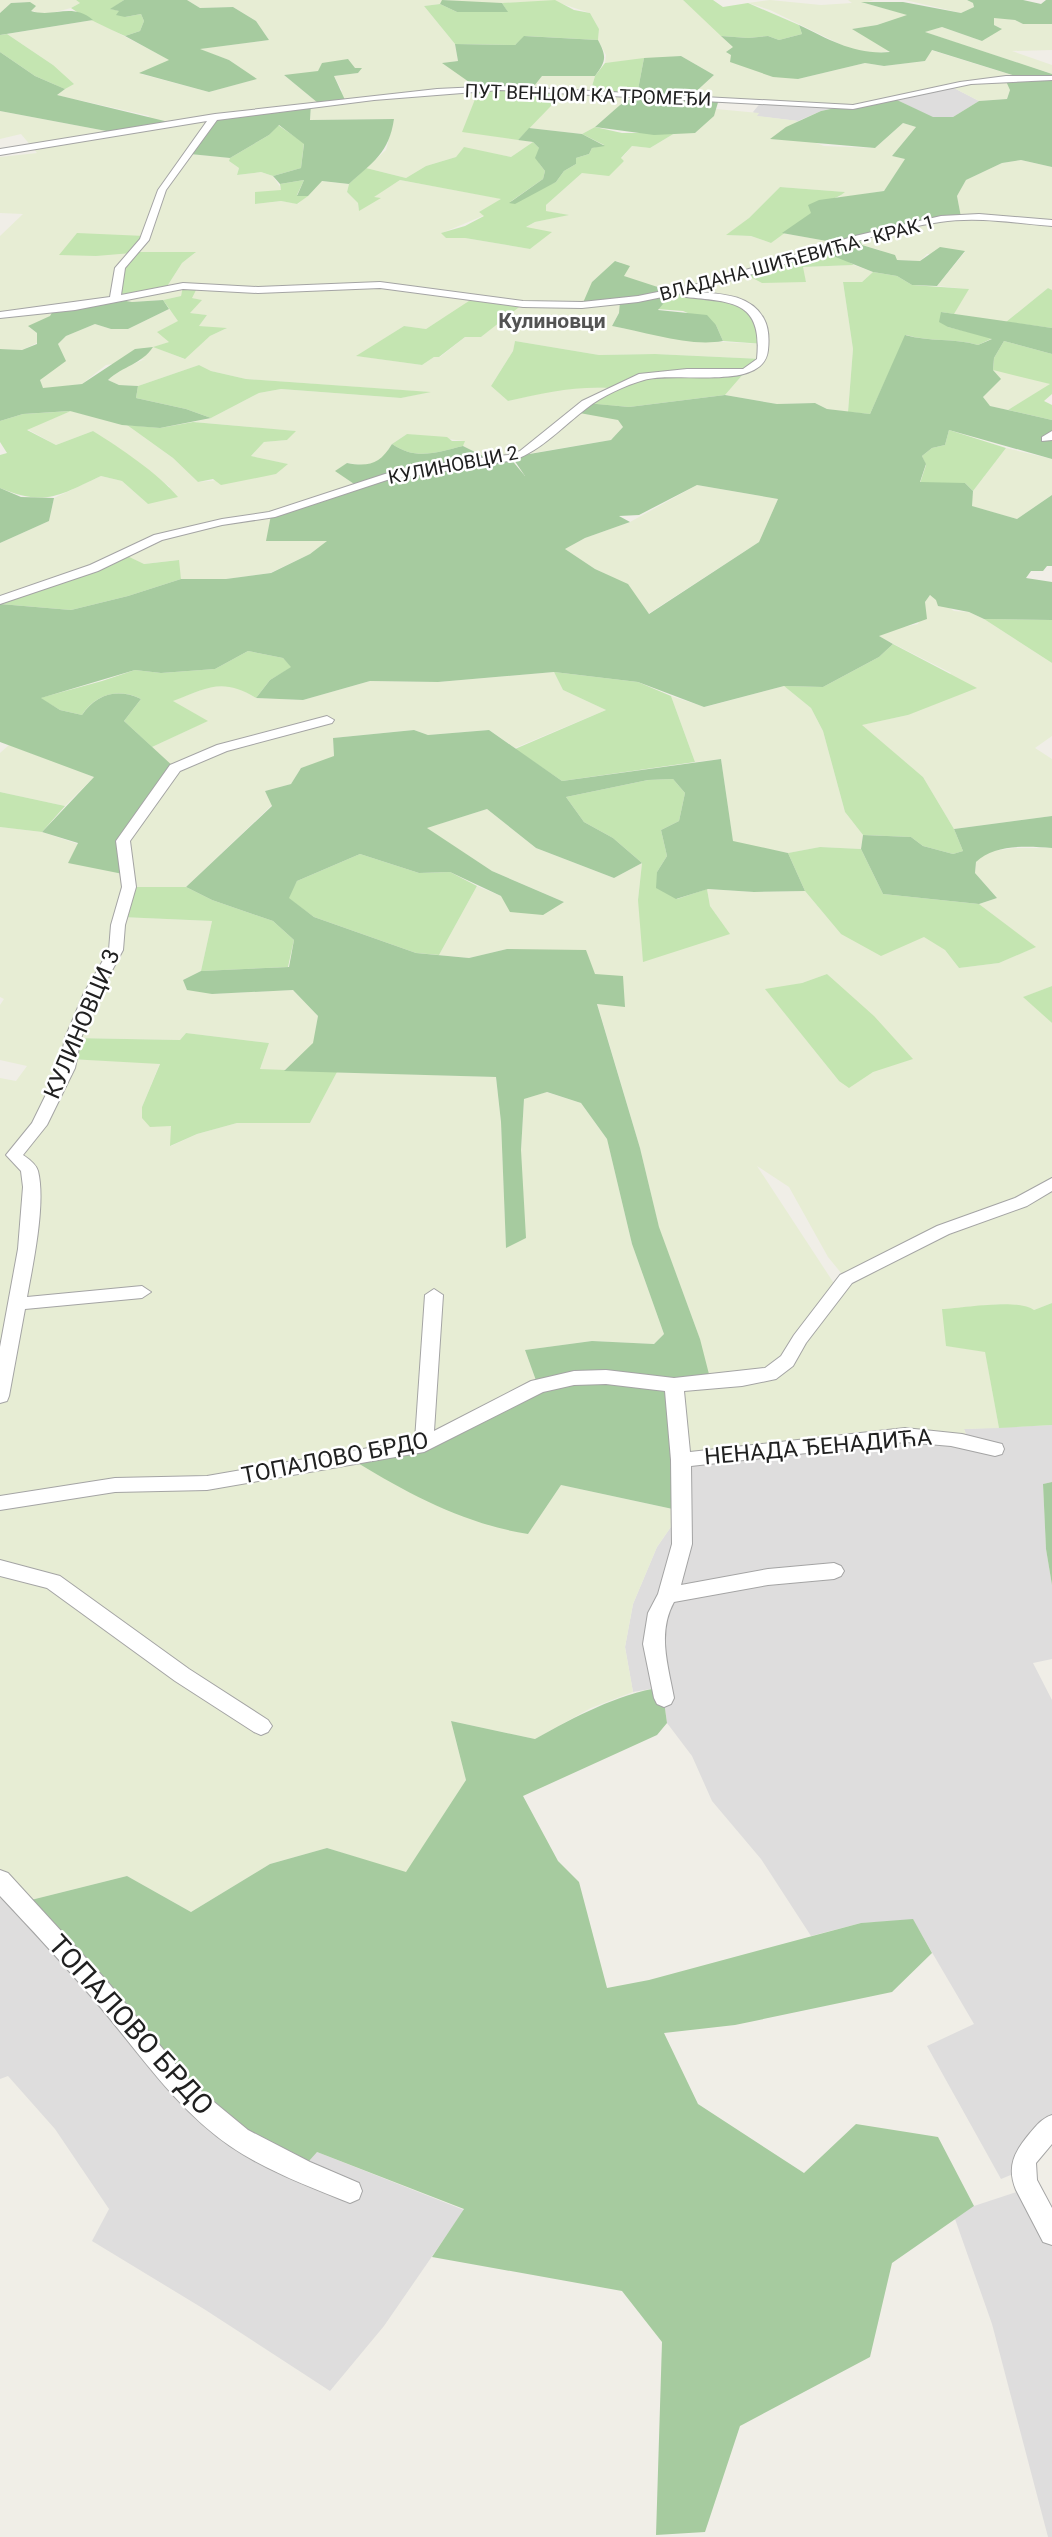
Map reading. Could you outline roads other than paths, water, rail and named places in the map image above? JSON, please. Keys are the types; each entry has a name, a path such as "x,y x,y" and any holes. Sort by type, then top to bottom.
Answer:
{"street":[{"name":"ПУТ ВЕНЦОМ КА ТРОМЕЂИ","path":"0,152 318,103 499,88 853,107 897,100 959,84 1052,78"},
{"path":"115,299 120,268 144,240 162,190 215,117"},
{"name":"ВЛАДАНА ШИЋЕВИЋА - КРАК 1","path":"0,315 75,307 183,286 258,290 389,286 523,304 582,305 673,292 745,274 858,237 914,224 970,217 1052,223"},
{"name":"КУЛИНОВЦИ 2","path":"0,600 71,577 158,537 222,522 271,515 327,494 385,477 462,463 510,458 524,453 586,403 612,388 643,376 663,373 726,374 745,372 758,365 762,359 764,340 760,320 748,307 738,300 673,292"},
{"name":"КУЛИНОВЦИ 3","path":"0,1396 27,1249 31,1187 29,1169 7,1154 39,1125 67,1068 73,1038 92,993 116,950 118,925 129,887 123,841 174,768 222,748 327,720"},
{"name":"ТОПАЛОВО БРДО","path":"0,1503 115,1485 207,1483 424,1445 538,1387 574,1378 606,1377 674,1385 770,1374 787,1361 800,1339 839,1292 846,1279 943,1230 1021,1202 1052,1184"},
{"path":"18,1304 142,1292"},
{"path":"424,1445 434,1295"},
{"name":"НЕНАДА ЂЕНАДИЋА","path":"664,1698 653,1644 658,1613 668,1595 682,1544 681,1460 674,1385"},
{"name":"НЕНАДА ЂЕНАДИЋА","path":"681,1460 905,1435 954,1438 995,1449"},
{"path":"0,1568 53,1582 181,1675 261,1726"},
{"path":"668,1595 768,1577 834,1570"},
{"name":"ТОПАЛОВО БРДО","path":"0,1880 98,1987 183,2091 239,2138 301,2170 350,2191"},
{"path":"1052,2126 1024,2159 1025,2182 1052,2233"}],"district":[{"name":"Кулиновци","path":"552,321"}]}
